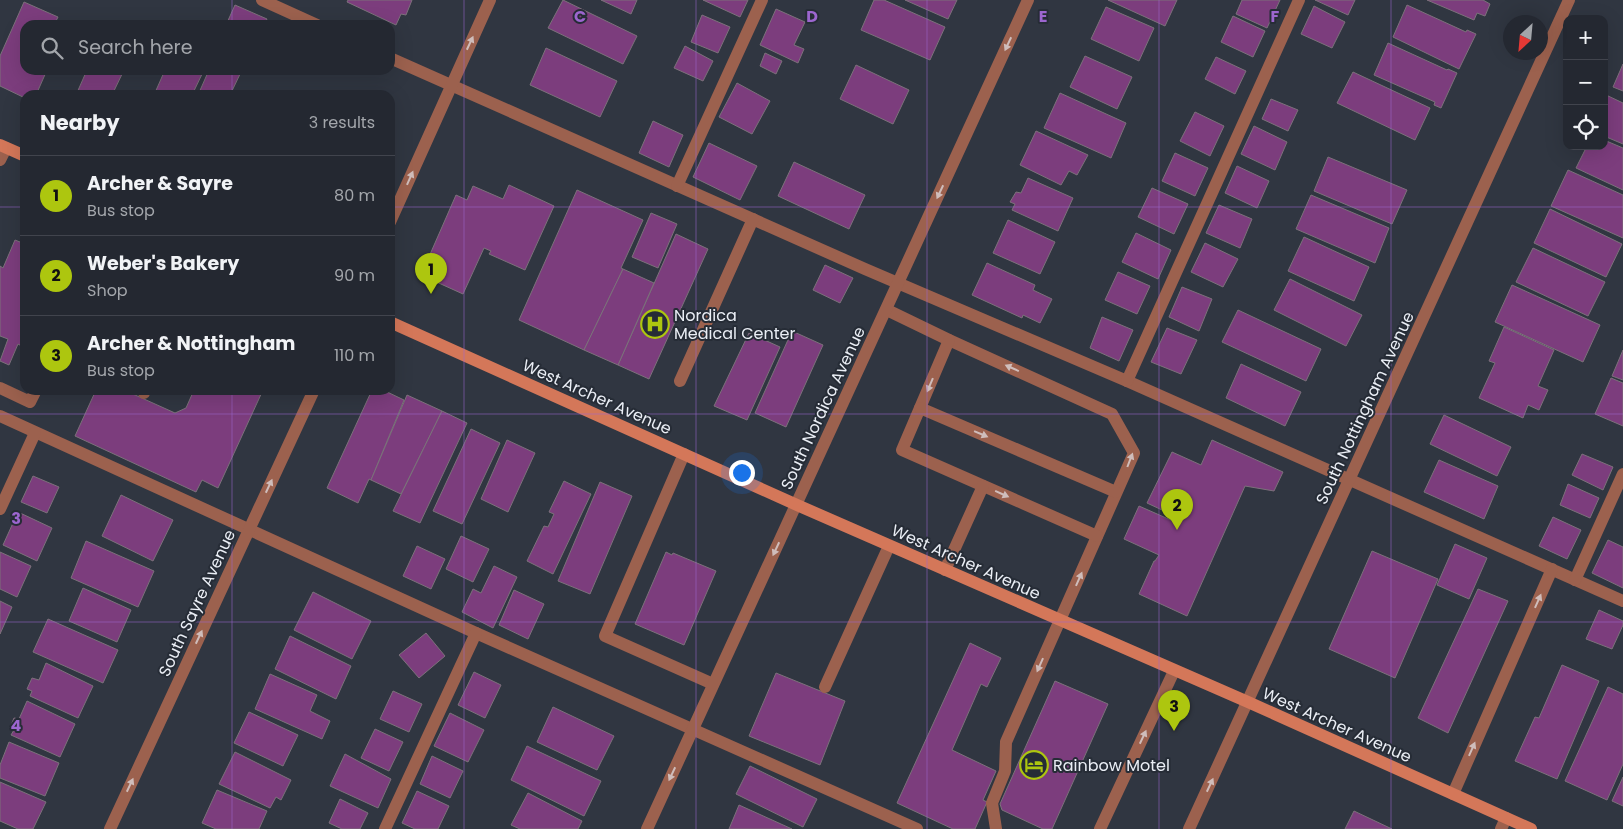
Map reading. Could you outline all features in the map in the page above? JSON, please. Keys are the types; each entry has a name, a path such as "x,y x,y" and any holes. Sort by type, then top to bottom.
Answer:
{"main road":[{"path":"3,146 20,154"},
{"name":"West Archer Avenue","path":"395,324 889,546 1248,702 1453,794 1504,824 1531,829"}],"street":[{"path":"262,0 306,20"},
{"path":"395,211 490,0"},
{"path":"677,186 762,0"},
{"name":"South Nordica Avenue","path":"647,829 1028,0"},
{"path":"1127,381 1299,0"},
{"name":"South Nottingham Avenue","path":"1189,829 1569,0"},
{"path":"395,60 1623,601"},
{"path":"0,160 3,146"},
{"path":"680,381 753,219"},
{"path":"887,310 1112,414 1134,453 1006,742 1005,771 992,803 996,829"},
{"path":"949,340 902,450 1097,536"},
{"path":"0,388 30,402 34,395"},
{"name":"South Sayre Avenue","path":"110,829 312,395"},
{"path":"920,408 1116,492"},
{"path":"0,416 476,633 917,829"},
{"path":"0,509 35,433"},
{"path":"684,454 605,636 713,684"},
{"path":"1575,580 1623,474"},
{"path":"945,570 983,486"},
{"path":"825,687 889,546"},
{"path":"1453,794 1552,569"},
{"path":"385,829 476,633"},
{"path":"1100,829 1174,671"}],"building":[{"path":"348,0 412,0 406,15 401,14 396,25 395,20 385,20 347,2"},
{"path":"563,0 637,36 623,64 548,28"},
{"path":"601,0 637,0 631,14"},
{"path":"703,0 748,0 740,17"},
{"path":"874,0 884,0 945,27 930,60 861,30"},
{"path":"905,0 957,0 948,19"},
{"path":"1108,0 1177,0 1165,26"},
{"path":"1242,0 1280,0 1267,28 1236,14"},
{"path":"1315,0 1355,0 1348,15"},
{"path":"1427,0 1483,0 1490,4 1485,16 1477,13 1474,20"},
{"path":"24,2 58,17 56,20 20,20 20,75 45,75 38,90 20,90 20,96 0,86 0,56"},
{"path":"235,5 267,19 266,20 228,20"},
{"path":"1407,5 1466,32 1467,30 1476,34 1459,69 1393,37"},
{"path":"1314,6 1345,22 1332,48 1301,34"},
{"path":"1106,7 1154,28 1139,61 1091,39"},
{"path":"776,9 805,22 794,45 804,49 798,63 760,45"},
{"path":"702,15 730,27 718,53 691,42"},
{"path":"1233,16 1265,31 1253,57 1221,42"},
{"path":"1388,43 1457,73 1441,108 1434,105 1435,102 1374,75"},
{"path":"685,46 713,61 703,81 674,68"},
{"path":"546,48 617,81 600,117 530,85"},
{"path":"765,53 782,61 776,74 760,66"},
{"path":"1085,56 1132,77 1117,109 1070,87"},
{"path":"1216,57 1246,71 1235,94 1205,79"},
{"path":"1623,64 1623,91 1613,87"},
{"path":"856,65 909,90 893,124 840,99"},
{"path":"1353,72 1430,108 1415,140 1337,103"},
{"path":"85,75 122,75 114,90 78,90"},
{"path":"163,75 202,75 194,90 156,90"},
{"path":"207,75 240,75 232,90 200,90"},
{"path":"737,83 770,101 752,134 719,117"},
{"path":"1060,93 1126,123 1111,158 1044,128"},
{"path":"1608,96 1623,103 1623,144 1608,138"},
{"path":"1271,99 1298,110 1288,131 1262,119"},
{"path":"1195,112 1224,126 1210,156 1180,141"},
{"path":"653,121 683,135 669,167 639,153"},
{"path":"1254,126 1287,142 1275,170 1241,154"},
{"path":"1036,131 1088,155 1077,175 1069,171 1061,185 1020,165"},
{"path":"1608,142 1623,148 1623,190 1576,168 1585,150 1608,150"},
{"path":"709,143 757,166 740,200 693,177"},
{"path":"1175,153 1208,168 1195,196 1162,181"},
{"path":"1328,157 1407,190 1392,224 1314,191"},
{"path":"794,162 865,195 849,229 778,196"},
{"path":"1237,166 1269,181 1257,208 1225,193"},
{"path":"1568,170 1623,195 1623,238 1551,206"},
{"path":"1028,178 1073,198 1058,231 1012,210 1015,204 1010,202 1016,192 1021,193"},
{"path":"509,185 554,206 525,270 489,254 491,251 484,248 463,294 421,275 456,195 467,200 473,186 503,199"},
{"path":"1152,188 1188,204 1174,234 1138,217"},
{"path":"577,190 643,220 621,268 623,269 584,350 519,320"},
{"path":"1311,195 1389,228 1375,263 1296,229"},
{"path":"1219,205 1252,219 1240,248 1206,233"},
{"path":"1550,209 1622,244 1606,277 1534,243"},
{"path":"651,213 677,224 658,268 632,257"},
{"path":"1008,220 1055,242 1040,274 993,253"},
{"path":"1136,233 1171,250 1158,279 1122,262"},
{"name":"Nordica Medical Center","path":"676,234 708,249 649,379 618,365"},
{"path":"1304,237 1369,267 1354,301 1288,271"},
{"path":"15,240 20,242 20,345 18,344 9,365 0,361 8,339 0,336 0,266 3,268"},
{"path":"1205,243 1238,259 1223,287 1191,272"},
{"path":"1533,248 1605,282 1588,316 1516,282"},
{"path":"987,263 1035,285 1033,290 1052,299 1040,323 1023,315 1022,318 972,295"},
{"path":"825,265 853,278 840,303 813,290"},
{"path":"623,269 654,283 618,365 584,350"},
{"path":"1118,272 1150,286 1137,314 1105,300"},
{"path":"1290,279 1362,315 1346,346 1274,310"},
{"path":"1512,285 1600,325 1583,362 1495,322"},
{"path":"1182,287 1212,299 1199,331 1169,317"},
{"path":"1238,310 1321,349 1306,381 1222,342"},
{"path":"1102,317 1133,330 1119,361 1090,348"},
{"path":"1504,327 1554,350 1538,386 1548,390 1539,410 1528,405 1523,418 1479,398 1495,363 1489,361"},
{"path":"1167,328 1197,340 1181,374 1151,362"},
{"path":"792,331 823,345 786,427 755,413"},
{"path":"749,333 780,347 747,420 714,406"},
{"path":"1623,350 1623,380 1612,376"},
{"path":"1241,364 1301,392 1285,426 1226,398"},
{"path":"1611,378 1623,383 1623,426 1595,414"},
{"path":"94,395 135,395 175,413 186,408 192,395 261,395 218,488 202,480 196,492 75,436"},
{"path":"370,395 394,395 404,400 371,480 369,479 358,503 327,488"},
{"path":"407,395 442,411 401,494 371,480"},
{"path":"442,411 467,423 420,523 393,511"},
{"path":"1444,415 1511,447 1497,476 1430,444"},
{"path":"471,429 500,443 462,524 433,511"},
{"path":"507,440 535,453 508,512 481,499"},
{"path":"1212,440 1283,472 1274,491 1245,486 1187,616 1139,594 1154,561 1159,555 1124,539 1139,506 1173,521 1175,516 1147,503 1172,452 1201,465"},
{"path":"1582,454 1613,467 1603,490 1572,475"},
{"path":"1439,460 1498,486 1484,519 1424,492"},
{"path":"33,476 59,487 47,513 21,502"},
{"path":"564,481 591,494 553,574 527,561 544,526 548,527 554,514 549,512"},
{"path":"600,482 632,496 590,594 558,581"},
{"path":"1568,484 1599,498 1590,518 1560,505"},
{"path":"121,495 173,520 153,561 102,536"},
{"path":"18,512 52,528 37,561 3,545"},
{"path":"1553,517 1581,530 1567,559 1539,546"},
{"path":"461,536 489,549 473,582 446,569"},
{"path":"1608,540 1623,547 1623,588 1592,573"},
{"path":"86,541 154,571 138,607 71,578"},
{"path":"1455,544 1487,558 1469,599 1437,585"},
{"path":"417,546 445,559 431,589 403,576"},
{"path":"1372,551 1438,579 1395,678 1329,649"},
{"path":"0,552 31,566 17,597 0,589"},
{"path":"666,552 672,555 673,553 716,571 684,645 635,624"},
{"path":"494,566 517,577 493,628 462,612 473,589 481,593"},
{"path":"83,588 131,610 117,642 69,621"},
{"path":"1478,589 1508,601 1448,733 1418,718"},
{"path":"514,590 544,604 528,639 499,625"},
{"path":"313,592 371,621 352,659 294,630"},
{"path":"0,601 12,607 0,634"},
{"path":"1599,610 1623,621 1612,649 1586,639"},
{"path":"48,619 118,650 103,683 33,652"},
{"path":"426,633 445,656 419,678 399,655"},
{"path":"290,636 351,666 336,699 275,669"},
{"path":"970,643 1001,658 987,687 981,684 952,750 996,771 983,800 987,802 975,829 953,829 897,803"},
{"path":"46,663 93,686 78,718 30,696 32,691 27,689 32,678 39,680"},
{"path":"1562,665 1599,681 1557,779 1515,761 1535,717 1539,718"},
{"path":"474,672 501,685 485,718 458,705"},
{"path":"776,673 845,701 820,765 749,736"},
{"path":"270,674 317,695 310,711 330,721 322,739 255,709"},
{"path":"1055,681 1108,704 1052,829 1043,829 1002,810 1000,804"},
{"path":"1608,687 1623,694 1623,764 1607,800 1565,781"},
{"path":"393,691 422,704 409,732 380,719"},
{"path":"27,701 75,724 60,757 11,735 14,730 10,728 14,718 19,719"},
{"path":"553,707 614,736 597,770 537,742"},
{"path":"249,712 298,735 283,766 234,743"},
{"path":"450,713 484,730 468,762 434,746"},
{"path":"375,729 403,742 389,771 361,758"},
{"path":"9,742 59,763 45,796 0,778 0,765"},
{"path":"527,746 601,781 584,816 511,780"},
{"path":"235,752 291,780 281,800 276,797 270,808 219,784"},
{"path":"345,754 391,779 378,808 330,786"},
{"path":"432,756 463,771 450,798 420,784"},
{"path":"750,766 817,799 803,827 736,794"},
{"path":"1623,777 1623,806 1612,801"},
{"path":"0,782 46,802 33,829 18,829 0,821"},
{"path":"217,790 267,811 259,829 216,829 202,823"},
{"path":"417,791 449,806 438,829 415,829 402,823"},
{"path":"528,793 582,821 578,829 520,829 511,825"},
{"path":"340,799 368,813 360,829 342,829 329,823"},
{"path":"739,805 792,829 729,829"},
{"path":"1354,811 1392,829 1345,829"}],"place":[{"name":"Archer & Sayre","path":"431,294"},
{"name":"Nordica Medical Center","path":"655,324"},
{"name":"Weber's Bakery","path":"1177,530"},
{"name":"Archer & Nottingham","path":"1174,731"},
{"name":"Rainbow Motel","path":"1034,765"}]}
